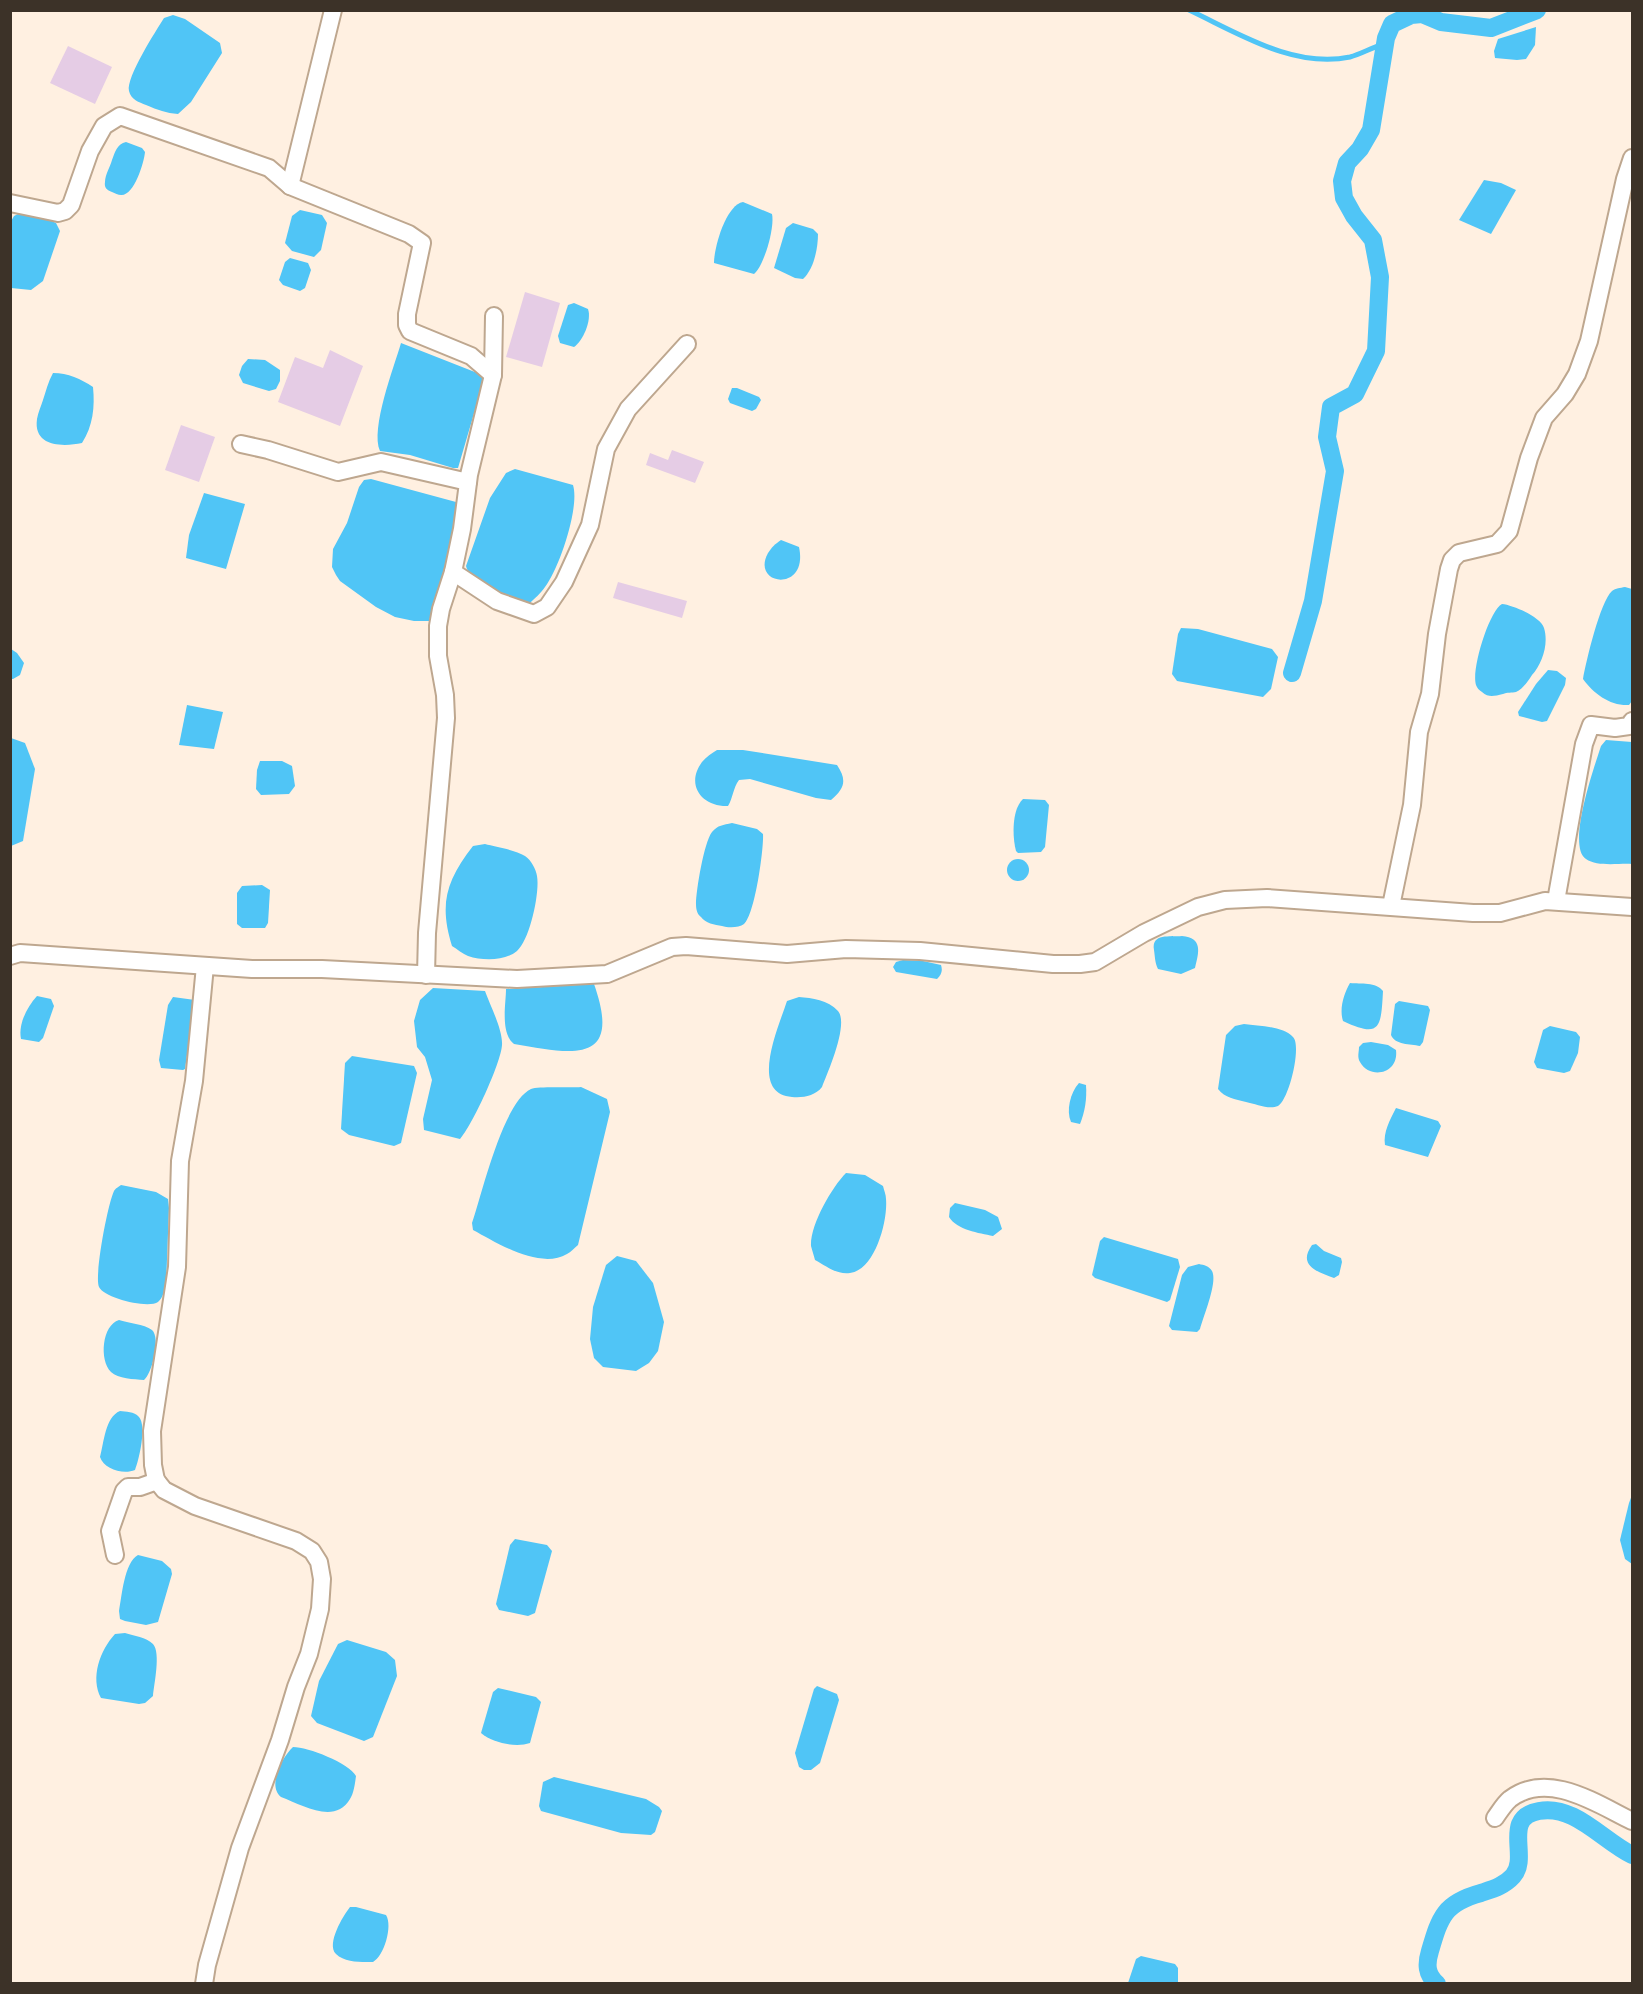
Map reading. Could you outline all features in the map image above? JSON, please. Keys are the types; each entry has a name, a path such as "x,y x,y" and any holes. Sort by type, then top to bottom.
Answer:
{"street":[{"path":"290,186 333,10"},
{"path":"10,203 58,213 65,211 71,205 90,151 104,126 120,116 269,168 290,186 409,234 422,243 407,314 407,325 410,331 471,356 493,375"},
{"path":"1391,906 1412,805 1419,732 1430,694 1437,634 1449,569 1452,560 1459,554 1497,544 1509,531 1528,458 1544,418 1565,394 1577,374 1589,341 1632,158"},
{"path":"426,975 446,718 445,695 438,656 438,626 453,572 462,529 468,482 493,375 494,316"},
{"path":"453,572 496,601 534,614 547,607 564,582 590,525 606,449 628,409 687,344"},
{"path":"241,444 338,472 381,462 468,482"},
{"path":"1556,901 1584,744 1591,725 1615,728 1629,726 1632,721"},
{"path":"10,956 20,953 252,969 334,970 516,979 606,974 672,947 686,946 787,954 846,950 920,951 1053,964 1080,964 1095,962 1144,933 1198,907 1225,900 1267,898 1473,913 1500,913 1545,901 1632,907"},
{"path":"204,1983 240,1848 309,1654 320,1609 322,1580 319,1562 312,1551 296,1541 195,1506 164,1490 157,1481 153,1465 153,1431 177,1267 180,1161 194,1081 205,966"},
{"path":"115,1555 110,1532 124,1491 129,1487 140,1487 157,1481"},
{"path":"1495,1818 1507,1801 1520,1792 1550,1788 1590,1800 1632,1821"}],"water":[{"path":"173,15 185,19 220,43 222,53 191,102 178,114 138,102 129,91 132,76 149,43 164,18"},
{"path":"1536,27 1535,45 1526,59 1495,58 1494,51 1498,39"},
{"path":"126,142 142,148 145,152 143,164 134,185 126,194 120,195 106,188 105,179 117,149"},
{"path":"1484,180 1501,183 1516,190 1491,234 1459,220"},
{"path":"743,202 772,214 768,246 754,274 714,263 716,247 726,218 737,205"},
{"path":"300,210 322,215 327,223 321,250 314,257 292,251 285,243 292,216"},
{"path":"22,212 56,223 60,231 43,281 31,290 11,288 10,223 14,216"},
{"path":"793,223 813,229 818,234 815,258 803,279 795,278 774,268 786,228"},
{"path":"290,258 308,263 311,270 305,288 300,291 283,285 279,280 285,262"},
{"path":"574,303 588,309 589,319 581,340 574,347 560,343 558,336 568,305"},
{"path":"401,343 485,376 458,468 410,455 380,451 378,428 380,413"},
{"path":"248,359 265,360 280,370 280,381 276,389 269,391 243,383 239,375"},
{"path":"53,373 74,377 93,387 92,416 89,430 82,443 58,445 51,443 44,440 37,428 37,417"},
{"path":"732,388 759,397 761,400 756,409 752,411 730,403 728,399"},
{"path":"515,469 573,485 574,508 562,553 551,578 529,604 483,585 469,573 466,566 490,498 506,473"},
{"path":"371,479 456,502 459,508 455,539 429,621 395,617 376,607 340,581 332,567 333,549 347,523 359,487 364,480"},
{"path":"204,493 245,504 226,569 186,558 189,535"},
{"path":"781,540 799,547 800,562 796,572 789,578 780,580 773,578 767,572 765,564 768,553"},
{"path":"1625,587 1632,589 1632,701 1629,705 1622,705 1603,698 1583,679 1594,633 1607,597 1612,591"},
{"path":"1502,604 1519,609 1538,620 1544,628 1546,641 1539,665 1521,689 1516,692 1489,696 1476,686 1476,667 1487,629"},
{"path":"1181,628 1198,629 1272,649 1278,657 1271,689 1263,697 1177,681 1172,674"},
{"path":"11,649 24,663 20,675 13,679 11,679"},
{"path":"1548,670 1557,671 1566,678 1565,685 1547,721 1542,722 1519,716 1518,712"},
{"path":"187,705 223,712 214,749 179,745"},
{"path":"11,738 25,743 35,769 23,841 11,846"},
{"path":"1606,740 1632,742 1632,864 1596,863 1586,859 1581,851 1580,823 1588,787 1601,746"},
{"path":"717,750 743,750 837,765 842,775 842,788 831,800 816,798 750,779 739,780 728,806 711,803 699,793 695,779 702,762"},
{"path":"260,761 282,761 292,766 295,786 289,794 261,795 256,789"},
{"path":"1023,799 1045,800 1049,805 1045,847 1041,852 1018,853 1016,851 1014,823 1019,803"},
{"path":"732,823 757,829 763,834 758,881 752,908 744,924 736,927 705,921 698,913 696,904 701,867 709,837 716,828"},
{"path":"485,844 525,856 536,870 538,883 530,927 522,945 506,957 494,959 468,956 452,946 446,918 448,893 456,870 473,846"},
{"path":"1018,859 1026,862 1029,870 1026,878 1018,881 1010,878 1007,870 1010,862"},
{"path":"262,885 270,890 268,923 265,928 242,928 237,924 237,893 242,886"},
{"path":"1162,937 1189,937 1198,947 1195,968 1181,974 1158,969 1154,950 1155,941"},
{"path":"903,960 941,965 941,973 937,979 896,972 893,967 896,962"},
{"path":"1350,983 1372,985 1383,991 1379,1021 1372,1029 1365,1029 1343,1021 1343,1001"},
{"path":"594,984 601,1011 602,1029 597,1042 587,1048 572,1051 514,1044 510,1039 505,1026 506,989"},
{"path":"433,988 485,991 502,1039 500,1054 485,1094 460,1139 424,1130 423,1119 432,1080 425,1057 417,1047 414,1021 420,1000"},
{"path":"37,996 51,999 54,1006 43,1038 39,1042 21,1039 20,1033 24,1016"},
{"path":"173,997 195,1000 185,1069 183,1070 161,1068 159,1060 168,1005"},
{"path":"799,997 830,1004 841,1017 841,1026 833,1060 822,1087 804,1097 792,1097 779,1093 772,1084 769,1072 770,1057 787,1001"},
{"path":"1399,1001 1428,1006 1430,1010 1423,1042 1420,1046 1396,1041 1391,1035 1395,1004"},
{"path":"1244,1024 1270,1027 1289,1033 1293,1037 1296,1051 1293,1073 1286,1094 1278,1106 1267,1107 1234,1099 1218,1089 1226,1035 1235,1026"},
{"path":"1550,1026 1576,1032 1580,1037 1578,1053 1570,1071 1564,1073 1537,1068 1534,1062 1543,1030"},
{"path":"1363,1043 1388,1045 1396,1050 1396,1058 1389,1069 1383,1072 1370,1071 1360,1062 1359,1047"},
{"path":"352,1056 414,1066 417,1073 401,1143 394,1146 349,1135 341,1129 345,1063"},
{"path":"1079,1083 1086,1085 1085,1105 1080,1124 1071,1122 1069,1113 1071,1097"},
{"path":"581,1087 607,1099 610,1112 578,1245 567,1254 544,1259 519,1253 473,1230 472,1223 495,1150 511,1111 521,1097 535,1088"},
{"path":"1396,1108 1438,1121 1441,1126 1428,1157 1385,1145 1386,1131"},
{"path":"846,1173 865,1175 883,1186 886,1208 882,1231 873,1254 859,1270 841,1273 815,1260 811,1246 818,1217 834,1187"},
{"path":"121,1185 156,1192 168,1199 166,1285 161,1298 153,1304 136,1303 117,1298 99,1287 98,1269 105,1224 111,1198 114,1191"},
{"path":"955,1203 985,1210 998,1217 1002,1229 993,1236 957,1225 949,1217 950,1208"},
{"path":"1104,1237 1178,1259 1180,1267 1170,1300 1167,1302 1095,1278 1092,1275 1100,1241"},
{"path":"1316,1244 1324,1251 1341,1258 1339,1275 1334,1278 1328,1276 1308,1263 1308,1252 1312,1245"},
{"path":"617,1256 636,1261 653,1283 664,1322 658,1351 649,1363 636,1371 603,1367 594,1358 590,1339 593,1307 606,1265"},
{"path":"1199,1264 1209,1268 1213,1276 1212,1291 1200,1329 1197,1332 1172,1330 1169,1326 1182,1275 1188,1267"},
{"path":"119,1320 145,1326 155,1334 156,1348 150,1371 144,1380 118,1376 107,1367 104,1352 106,1335 113,1323"},
{"path":"120,1411 130,1412 139,1417 142,1428 140,1451 135,1470 125,1472 105,1465 100,1457 108,1424"},
{"path":"1632,1495 1632,1564 1625,1559 1620,1540"},
{"path":"515,1539 547,1545 552,1551 535,1613 528,1616 499,1610 496,1604 510,1545"},
{"path":"138,1555 162,1561 171,1569 172,1574 158,1622 146,1625 120,1619 119,1611 127,1572 133,1559"},
{"path":"125,1633 147,1640 153,1644 157,1654 153,1696 145,1703 101,1698 98,1690 96,1682 101,1656 115,1634"},
{"path":"347,1640 386,1652 395,1660 397,1676 373,1737 364,1741 317,1723 311,1716 319,1681 338,1644"},
{"path":"817,1686 837,1694 839,1700 820,1763 811,1770 804,1770 799,1767 795,1753 814,1689"},
{"path":"498,1688 536,1697 541,1702 530,1743 505,1744 481,1733 493,1692"},
{"path":"293,1747 328,1757 352,1771 356,1776 354,1788 344,1807 336,1811 318,1811 281,1797 275,1786 276,1779 281,1764"},
{"path":"554,1777 646,1799 662,1811 655,1832 651,1835 621,1833 541,1811 539,1806 543,1782"},
{"path":"350,1907 386,1915 388,1933 381,1954 373,1962 344,1959 333,1949 334,1937"},
{"path":"1141,1956 1175,1964 1178,1968 1178,1983 1128,1983 1136,1959"}],"building":[{"path":"68,46 112,67 95,104 50,83"},
{"path":"525,292 560,303 542,367 506,357"},
{"path":"330,350 363,366 340,426 278,402 295,357 323,368"},
{"path":"181,425 215,437 199,482 165,470"},
{"path":"672,450 704,462 695,483 646,465 650,453 668,460"},
{"path":"618,582 687,601 682,618 613,598"}],"waterway":[{"path":"1189,10 1267,47 1308,58 1350,57 1385,44"},
{"path":"1292,673 1313,601 1335,471 1327,437 1331,407 1355,394 1376,351 1380,277 1373,240 1354,216 1344,198 1342,181 1347,163 1360,149 1371,130 1386,38 1392,24 1411,15 1422,14 1441,22 1491,28 1537,10"},
{"path":"1437,1984 1429,1973 1428,1960 1441,1920 1445,1913 1459,1901 1498,1887 1513,1876 1519,1859 1518,1839 1521,1821 1528,1815 1552,1810 1564,1813 1588,1825 1632,1855"}]}
